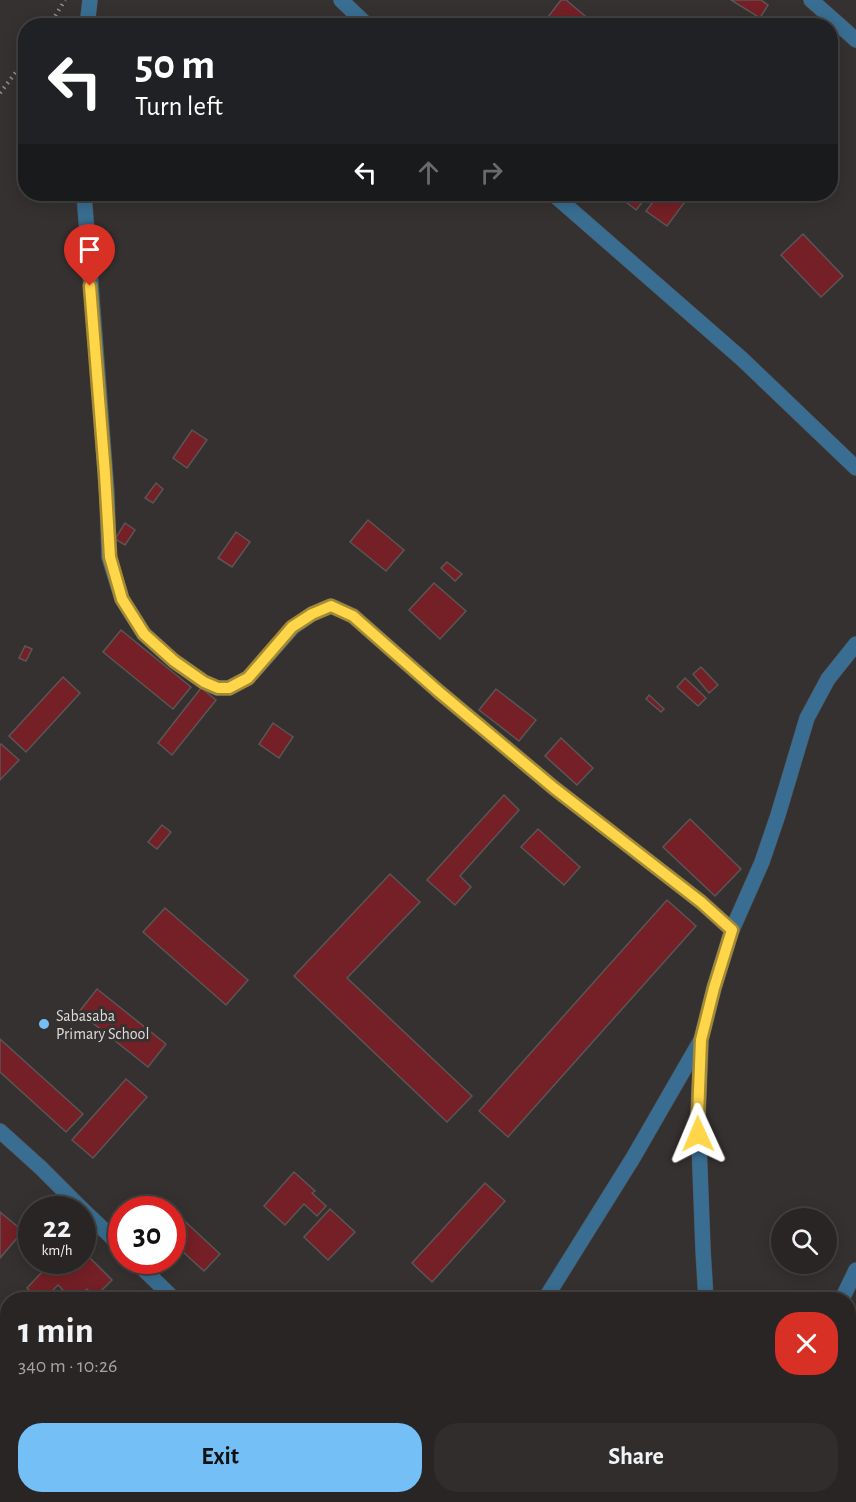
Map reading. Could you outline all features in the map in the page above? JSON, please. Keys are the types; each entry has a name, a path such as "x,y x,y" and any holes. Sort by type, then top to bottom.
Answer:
{"street":[{"path":"88,18 90,0"},
{"path":"341,0 360,18"},
{"path":"811,0 831,18"},
{"path":"838,24 856,40"},
{"path":"85,201 110,557 122,599 144,634 174,661 204,682 218,688 229,688 248,678 292,627 312,614 331,606 353,616 554,788 701,902 732,930"},
{"path":"561,201 742,359 856,468"},
{"path":"706,1292 698,1116 701,1040 732,930 762,862 807,718 828,679 856,644"},
{"path":"549,1292 633,1158 701,1040"},
{"path":"0,1131 69,1196"},
{"path":"96,1222 108,1234"},
{"path":"845,1292 856,1270"},
{"path":"148,1274 167,1292"}],"path":[{"path":"54,18 64,0"},
{"path":"0,93 18,69"}],"building":[{"path":"561,0 566,0 587,18 547,18"},
{"path":"731,0 761,0 768,5 760,18"},
{"path":"625,201 643,201 636,210"},
{"path":"654,201 681,201 684,203 667,226 646,211"},
{"path":"803,234 843,276 821,297 781,255"},
{"path":"192,430 207,440 187,468 173,458"},
{"path":"156,483 163,489 153,503 145,498"},
{"path":"368,520 404,550 386,571 350,542"},
{"path":"125,523 135,530 125,545 115,539"},
{"path":"236,532 250,542 232,567 218,558"},
{"path":"447,562 462,574 455,581 441,568"},
{"path":"434,583 466,611 440,639 409,610"},
{"path":"121,630 191,687 173,709 103,652"},
{"path":"25,646 32,649 26,661 19,658"},
{"path":"701,667 718,685 709,693 693,674"},
{"path":"63,677 80,693 26,752 9,736"},
{"path":"685,678 706,698 698,706 677,687"},
{"path":"201,688 216,700 172,755 158,743"},
{"path":"496,689 536,720 519,741 479,710"},
{"path":"649,695 664,709 661,712 646,699"},
{"path":"273,723 293,737 279,758 259,744"},
{"path":"561,738 593,768 577,785 545,756"},
{"path":"0,745 19,760 0,780"},
{"path":"504,795 519,810 460,876 471,887 455,905 427,880"},
{"path":"690,819 741,869 715,896 663,847"},
{"path":"162,825 171,832 157,849 148,842"},
{"path":"538,829 580,867 564,885 521,847"},
{"path":"390,874 420,902 347,978 472,1096 447,1122 294,976"},
{"path":"667,900 696,926 508,1137 479,1111"},
{"path":"165,908 248,980 226,1005 143,932"},
{"path":"97,989 166,1044 148,1067 79,1012"},
{"path":"0,1039 83,1114 66,1132 0,1072"},
{"path":"126,1079 147,1097 93,1158 72,1140"},
{"path":"294,1172 315,1191 312,1193 326,1206 317,1216 304,1204 285,1225 264,1206"},
{"path":"485,1183 505,1201 432,1282 412,1263"},
{"path":"330,1209 355,1232 328,1260 304,1237"},
{"path":"0,1212 18,1227 18,1237 0,1258"},
{"path":"186,1222 220,1254 204,1271 186,1255"},
{"path":"96,1264 112,1280 100,1292 90,1292 87,1289 84,1292 65,1292 58,1285 51,1292 31,1292 27,1288 40,1274 96,1274"}],"place":[{"name":"Sabasaba Primary School","path":"44,1024"}],"route":[{"path":"90,286 110,557 122,599 144,634 174,661 204,682 218,688 229,688 248,678 292,627 312,614 331,606 353,616 554,788 701,902 732,930 701,1040 698,1134"}]}
